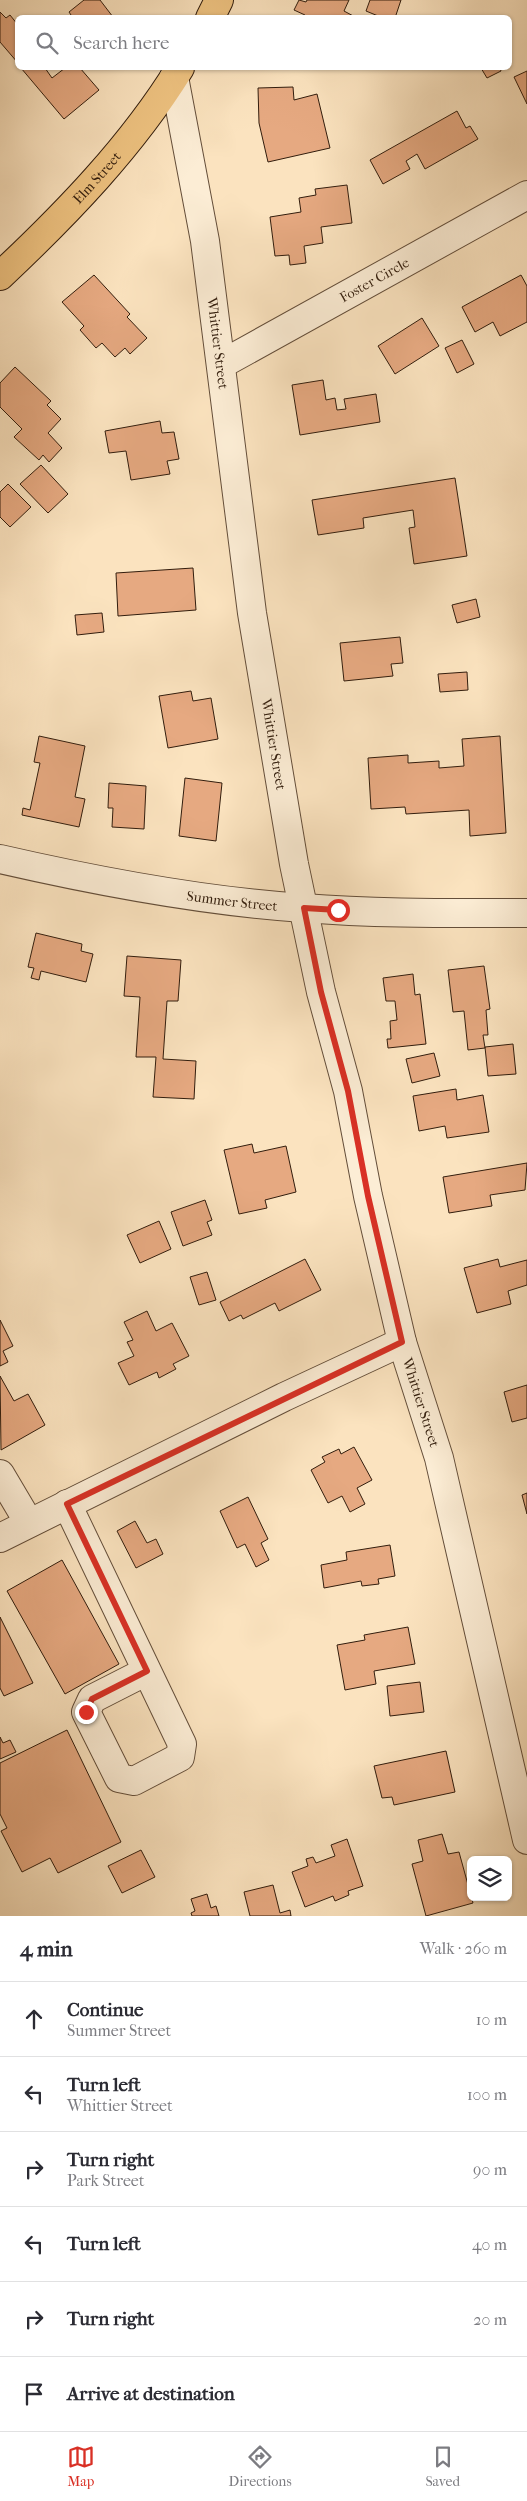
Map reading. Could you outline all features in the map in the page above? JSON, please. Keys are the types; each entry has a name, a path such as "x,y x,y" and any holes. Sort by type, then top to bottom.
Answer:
{"main road":[{"path":"212,15 219,0"},
{"name":"Elm Street","path":"0,276 86,190 130,136 177,72"}],"street":[{"name":"Whittier Street","path":"177,72 205,241 252,613 269,722 304,908 321,992 348,1091 368,1196 402,1342 439,1458 527,1840"},
{"name":"Foster Circle","path":"222,364 527,195"},
{"name":"Summer Street","path":"0,859 109,883 205,898 304,908 379,912 527,913"},
{"path":"0,1538 402,1342"},
{"path":"0,1474 29,1523"},
{"path":"67,1504 147,1671"}],"building":[{"path":"84,0 100,0 111,15 71,15 69,12"},
{"path":"299,0 306,2 307,0 349,0 344,11 351,15 305,15 294,10"},
{"path":"370,0 401,0 396,15 376,15 366,11"},
{"path":"0,12 6,18 10,15 15,21 15,60 0,42"},
{"path":"23,70 46,70 52,78 62,70 82,70 99,90 64,119"},
{"path":"482,70 501,70 501,71 487,78"},
{"path":"527,71 527,104 514,77"},
{"path":"293,87 294,100 317,94 330,148 268,162 259,123 258,88"},
{"path":"457,111 466,128 470,126 478,139 425,169 417,154 406,161 410,169 383,184 370,160"},
{"path":"347,185 352,223 321,227 323,243 304,246 306,263 290,265 289,255 275,256 270,217 301,212 299,198 316,195 315,189"},
{"path":"94,275 130,314 127,317 147,338 130,354 125,348 115,357 102,343 96,348 80,330 84,326 62,302"},
{"path":"521,275 527,286 527,322 500,336 493,322 475,332 462,307"},
{"path":"422,318 439,346 395,374 378,346"},
{"path":"462,340 474,364 457,373 445,348"},
{"path":"15,367 51,401 47,405 61,419 48,433 62,448 49,462 43,455 39,460 14,437 22,429 0,407 0,383"},
{"path":"323,380 326,400 335,398 337,410 346,409 344,399 376,394 380,422 300,435 292,385"},
{"path":"160,421 162,433 174,432 179,459 167,461 170,474 131,480 126,451 109,453 105,431"},
{"path":"41,465 68,494 48,513 20,484"},
{"path":"455,478 467,556 414,564 409,528 415,527 413,510 363,518 364,528 318,535 312,500"},
{"path":"8,484 31,507 10,527 0,517 0,492"},
{"path":"193,568 196,610 118,616 116,573"},
{"path":"476,599 480,617 457,623 452,605"},
{"path":"102,613 104,632 77,635 75,615"},
{"path":"400,637 403,663 391,664 393,676 344,681 340,643"},
{"path":"467,672 468,690 440,692 438,674"},
{"path":"191,691 193,701 211,698 218,739 168,748 159,696"},
{"path":"39,736 85,746 75,797 85,799 79,827 22,815 23,808 30,810 40,763 34,762"},
{"path":"500,736 506,833 470,836 469,810 406,814 405,807 371,809 368,758 408,755 408,763 439,761 439,768 464,766 462,739"},
{"path":"185,778 222,783 216,841 179,836"},
{"path":"109,783 146,786 144,829 112,827 113,808 108,808"},
{"path":"36,933 82,944 81,951 93,954 86,982 41,971 39,980 31,978 34,968 28,967"},
{"path":"127,956 181,960 178,1001 167,1001 163,1059 196,1061 194,1099 153,1097 156,1057 136,1057 140,997 124,996"},
{"path":"484,966 490,1009 486,1010 488,1035 483,1035 485,1048 468,1050 464,1011 453,1012 448,970"},
{"path":"413,974 415,995 420,994 426,1044 388,1048 387,1039 391,1039 390,1021 397,1020 395,1001 386,1001 383,978"},
{"path":"513,1044 516,1074 488,1076 485,1047"},
{"path":"434,1053 440,1076 412,1083 406,1059"},
{"path":"456,1089 457,1100 483,1095 489,1132 447,1138 445,1126 419,1131 413,1096"},
{"path":"252,1144 254,1153 286,1146 296,1192 265,1200 267,1208 239,1214 224,1150"},
{"path":"527,1163 525,1190 490,1195 492,1206 449,1213 443,1177"},
{"path":"205,1200 212,1220 207,1222 212,1235 183,1246 171,1212"},
{"path":"159,1221 171,1249 140,1263 127,1235"},
{"path":"305,1259 321,1290 279,1311 275,1303 243,1319 241,1315 229,1321 220,1302"},
{"path":"498,1259 500,1267 527,1260 527,1285 508,1291 511,1304 477,1313 464,1268"},
{"path":"207,1272 216,1300 199,1305 190,1277"},
{"path":"147,1311 156,1331 172,1323 189,1356 173,1364 176,1369 159,1378 157,1372 129,1385 118,1363 134,1356 127,1342 133,1340 124,1322"},
{"path":"0,1320 13,1346 3,1351 8,1362 0,1366"},
{"path":"0,1376 14,1401 28,1394 45,1425 1,1450"},
{"path":"527,1385 527,1418 512,1422 504,1392"},
{"path":"354,1447 372,1480 357,1488 365,1504 350,1512 342,1496 328,1503 311,1470 325,1462 322,1457 339,1449 341,1454"},
{"path":"527,1493 527,1514 522,1495"},
{"path":"248,1497 268,1539 261,1543 269,1560 256,1567 245,1544 237,1548 220,1511"},
{"path":"135,1521 147,1543 156,1539 163,1554 136,1568 117,1531"},
{"path":"390,1545 395,1576 378,1579 379,1584 362,1586 361,1581 324,1588 321,1565 347,1560 346,1552"},
{"path":"62,1560 119,1664 65,1694 7,1591"},
{"path":"0,1617 33,1683 4,1696 0,1688"},
{"path":"408,1627 415,1664 374,1671 376,1684 345,1690 337,1645 365,1640 364,1635"},
{"path":"420,1682 424,1712 390,1716 387,1686"},
{"path":"67,1730 121,1842 58,1873 50,1858 22,1872 1,1831 7,1828 0,1814 0,1763"},
{"path":"0,1737 3,1743 10,1740 16,1752 0,1759"},
{"path":"446,1751 455,1792 394,1805 392,1797 382,1798 374,1766"},
{"path":"442,1834 448,1854 459,1852 467,1881 467,1901 472,1901 473,1903 426,1916 412,1864 423,1861 418,1840"},
{"path":"347,1839 363,1886 348,1891 349,1895 335,1901 333,1896 305,1907 292,1872 308,1866 306,1859 313,1857 316,1863 335,1856 331,1845"},
{"path":"141,1850 155,1877 122,1893 108,1866"},
{"path":"273,1885 280,1913 290,1910 291,1916 250,1916 244,1892"},
{"path":"207,1894 211,1908 216,1906 219,1916 192,1916 191,1913 195,1911 191,1899"}],"route":[{"path":"86,1712 92,1699 147,1671 67,1504 284,1397 402,1342 368,1196 348,1091 321,992 304,908 338,910"}]}
